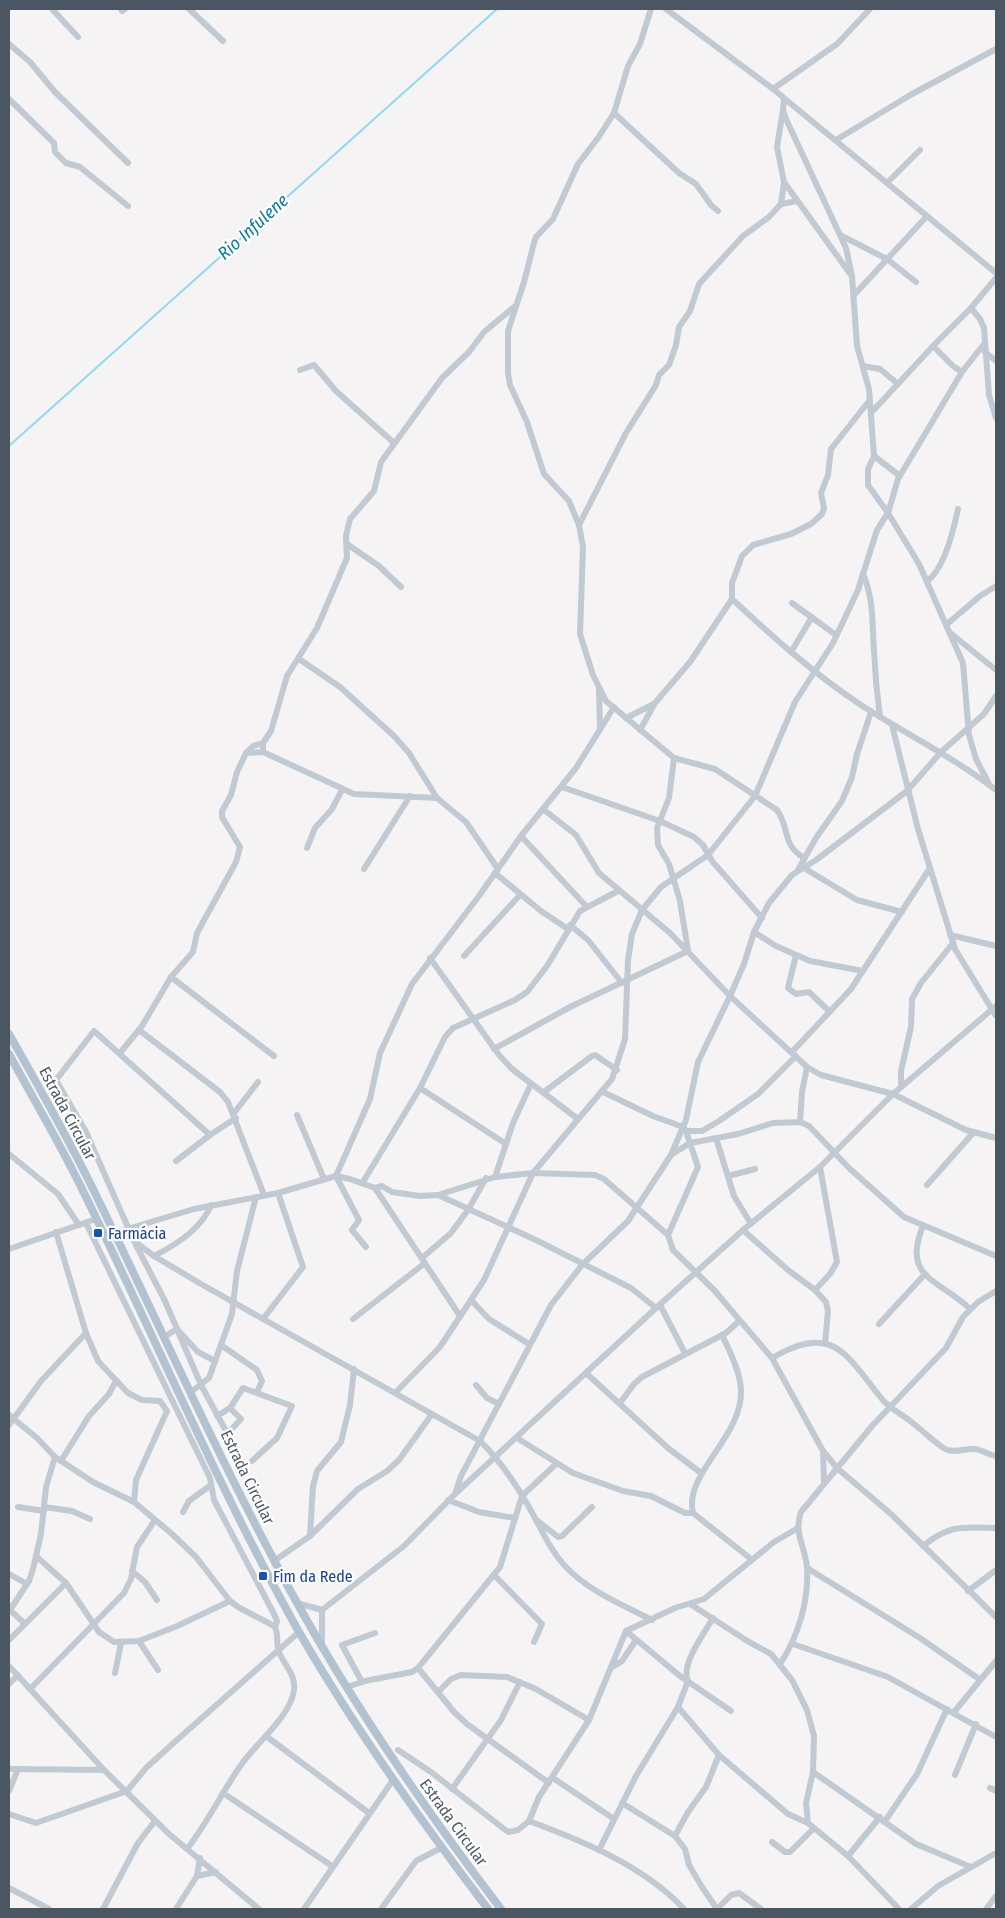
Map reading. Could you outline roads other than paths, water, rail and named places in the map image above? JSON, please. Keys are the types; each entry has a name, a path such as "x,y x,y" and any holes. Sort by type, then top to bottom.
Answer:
{"main road":[{"name":"Estrada Circular","path":"9,1034 83,1170 190,1392 274,1561 297,1603 367,1721 438,1826 501,1909"},
{"name":"Estrada Circular","path":"9,1054 84,1193 265,1568 300,1632 392,1780 488,1909"}],"street":[{"path":"52,9 78,37"},
{"path":"190,9 223,41"},
{"path":"651,9 640,44 628,66 614,113 578,164 553,219 536,237 524,282 514,307 506,342 510,385 527,422 547,479 569,501 580,525 583,547 580,634 599,688 606,701 674,758 710,766 739,783 754,796 777,810 783,819 791,849 804,858"},
{"path":"666,9 773,89 996,273"},
{"path":"773,89 837,44 870,9"},
{"path":"9,44 30,62 60,98 128,163"},
{"path":"836,140 912,94 996,49"},
{"path":"9,99 54,143 55,152 66,163 80,167 128,206"},
{"path":"580,525 626,433 656,385 659,375 669,365 676,345 679,327 690,311 699,284 743,236 769,217 781,204 784,182 777,146 784,99"},
{"path":"783,110 813,178 842,236 852,276 857,346 869,389 871,413 874,456 868,469 868,485 888,513 927,581 964,664 969,725 976,759 989,784"},
{"path":"614,113 679,173 696,184 711,205 718,211"},
{"path":"888,182 920,150"},
{"path":"784,182 852,276"},
{"path":"781,204 797,201"},
{"path":"854,295 927,216"},
{"path":"842,236 887,259 916,282"},
{"path":"871,413 921,357 971,308 996,278"},
{"path":"120,1053 139,1030 171,977 193,952 197,933 236,862 240,847 222,814 246,754 254,746 262,743 271,731 287,676 317,628 347,558 347,528 350,519 374,491 378,468 442,378 469,352 484,332 514,307"},
{"path":"971,308 980,319 984,328 989,395 996,418"},
{"path":"396,1392 440,1347 484,1280 533,1173 603,1092 617,1070 625,1039 624,982 632,934 642,910 661,887 708,855 754,796 796,702 815,674 836,635 863,574 878,530 888,513 900,476 962,372 984,344"},
{"path":"933,346 953,366 962,372"},
{"path":"985,352 996,361"},
{"path":"300,370 314,365 336,391 394,443"},
{"path":"863,366 880,369 898,384"},
{"path":"640,730 655,704 690,662 732,599 732,582 742,556 754,545 791,534 811,524 822,514 824,508 821,493 828,475 831,448 869,401"},
{"path":"874,456 900,476"},
{"path":"927,581 936,572 946,551 958,509"},
{"path":"347,544 379,566 401,588"},
{"path":"863,574 870,590 873,608 875,683 880,717"},
{"path":"947,628 980,596 996,586"},
{"path":"732,599 815,674 871,712 941,752 996,790"},
{"path":"792,603 836,635"},
{"path":"791,652 812,618"},
{"path":"947,628 996,670"},
{"path":"299,659 340,687 394,736 409,753 437,798 466,822 497,871 520,895 588,940 624,982"},
{"path":"599,688 600,731"},
{"path":"454,1494 461,1476 551,1304 582,1265 618,1233 638,1208 671,1155 684,1129 698,1062 730,996 744,964 754,932 769,903 801,869 907,791 941,752 969,725 984,714 996,696"},
{"path":"626,718 655,704"},
{"path":"336,1176 366,1108 380,1053 406,994 430,958 497,871 521,836 562,787 592,746 614,708"},
{"path":"801,869 804,858 816,838 842,801 852,777 871,712"},
{"path":"322,1610 404,1546 454,1494 497,1457 658,1306 750,1224 820,1167 893,1094 995,1011 950,935 907,791 903,765 892,725"},
{"path":"262,743 263,752"},
{"path":"246,754 263,752 321,777 342,790 354,794 437,798"},
{"path":"674,758 669,798 657,828 658,845 668,864 673,880 686,928 688,951"},
{"path":"562,787 660,821 694,837 704,845 708,855 762,918"},
{"path":"307,848 315,828 332,809 342,790"},
{"path":"364,869 410,796"},
{"path":"543,809 576,835 596,870 688,951 730,996 807,1067 820,1074 893,1094 974,1132 996,1138"},
{"path":"521,836 586,906"},
{"path":"603,1092 684,1129 702,1131 719,1121 758,1094 851,989 930,868"},
{"path":"801,869 858,900 902,912"},
{"path":"363,1182 420,1088 445,1037 453,1028 515,1000 527,992 547,966 569,927 586,906 618,891"},
{"path":"464,956 520,895"},
{"path":"754,932 810,961 863,971"},
{"path":"950,935 996,946"},
{"path":"901,1087 901,1071 911,1027 912,999 921,983 953,943"},
{"path":"494,1049 535,1025 688,951"},
{"path":"796,955 788,988 796,994 809,992 830,1012"},
{"path":"430,958 494,1049 512,1069 578,1119"},
{"path":"171,977 274,1056"},
{"path":"139,1030 220,1092 235,1116 264,1195"},
{"path":"210,1135 94,1031 56,1080 86,1132 201,1385 223,1429 229,1432 241,1419 230,1408"},
{"path":"544,1092 595,1055 617,1070"},
{"path":"800,1122 802,1092 807,1067"},
{"path":"176,1161 235,1116 258,1082"},
{"path":"494,1177 513,1123 532,1084"},
{"path":"420,1088 506,1144"},
{"path":"297,1115 324,1179"},
{"path":"671,1155 690,1143 773,1123 800,1122 808,1126 904,1217 996,1256"},
{"path":"668,1235 698,1167 684,1129"},
{"path":"927,1185 974,1132"},
{"path":"716,1138 734,1196 750,1224"},
{"path":"9,1154 58,1194 82,1224 123,1300 137,1332 154,1359 210,1478 214,1500 274,1614 277,1621 275,1627 278,1651 290,1668 294,1690 291,1702 243,1763 223,1793 206,1825 187,1849"},
{"path":"815,1290 830,1274 836,1262 820,1167"},
{"path":"728,1176 755,1169"},
{"path":"375,1188 382,1186 392,1192 420,1196 438,1195 494,1177 533,1173 599,1176 668,1235 673,1250 697,1273 772,1358 823,1451 837,1468 875,1500 996,1617"},
{"path":"336,1176 359,1220 352,1230 366,1246"},
{"path":"114,1233 211,1205 278,1193 336,1176 363,1182 375,1188 460,1316"},
{"path":"354,1319 423,1261 450,1233 468,1210 486,1178"},
{"path":"263,1319 303,1267 278,1193"},
{"path":"438,1195 631,1288 658,1306 685,1352"},
{"path":"190,1392 209,1378 222,1344 232,1314 237,1271 256,1197"},
{"path":"154,1256 172,1246 200,1224 208,1215 211,1205"},
{"path":"9,1248 96,1219"},
{"path":"923,1226 915,1246 915,1256 925,1274 960,1299 970,1309"},
{"path":"744,1230 788,1270 815,1290 828,1307 825,1344"},
{"path":"56,1232 86,1334 98,1361 128,1393 142,1400 184,1402"},
{"path":"134,1241 154,1256 233,1302 480,1440 497,1457 522,1496 548,1543 565,1566 585,1584 652,1620"},
{"path":"879,1324 925,1274"},
{"path":"780,1664 793,1644 804,1603 807,1568 798,1528 801,1512 889,1408 946,1348 958,1322 970,1309 996,1291"},
{"path":"123,1300 132,1294"},
{"path":"471,1300 489,1319 529,1344"},
{"path":"620,1403 634,1384 642,1377 685,1352 722,1335 739,1321"},
{"path":"164,1337 177,1329"},
{"path":"177,1329 198,1352 215,1362"},
{"path":"9,1425 11,1416 40,1381 86,1334"},
{"path":"693,1514 692,1494 701,1473 727,1436 740,1406 741,1390 738,1372 722,1335"},
{"path":"772,1358 800,1344 810,1342 825,1344 840,1351 854,1363 889,1408 909,1420 946,1449 951,1451 976,1449 994,1454"},
{"path":"222,1344 257,1370 262,1381 256,1392"},
{"path":"310,1536 313,1486 317,1470 340,1442 348,1414 354,1369"},
{"path":"586,1373 668,1448 701,1473"},
{"path":"25,1624 9,1611 27,1584 36,1557 46,1487 58,1459 86,1420 109,1394 116,1381"},
{"path":"476,1385 487,1398 499,1404"},
{"path":"217,1416 230,1408 243,1388 292,1406 276,1438 252,1461"},
{"path":"134,1502 136,1480 146,1454 166,1417 167,1411 160,1402"},
{"path":"274,1561 310,1536 358,1489 387,1472 399,1460 432,1414"},
{"path":"11,1416 58,1459 93,1482 134,1502 196,1557 230,1601 238,1608 275,1627"},
{"path":"517,1438 573,1473 623,1491 651,1496 685,1513 693,1514 751,1559"},
{"path":"823,1451 824,1483"},
{"path":"347,1687 412,1672 418,1668 494,1575 505,1556 514,1518 522,1496 556,1464"},
{"path":"183,1512 189,1501 211,1485"},
{"path":"448,1500 479,1512 514,1518"},
{"path":"18,1507 72,1511 90,1519"},
{"path":"535,1518 558,1537 562,1536 592,1507"},
{"path":"30,1689 124,1593 131,1579 137,1547 155,1520"},
{"path":"923,1546 947,1529 965,1526 996,1528"},
{"path":"398,1750 508,1832 518,1830 529,1821 539,1797 589,1720 626,1631 675,1608 704,1599 751,1559 798,1528"},
{"path":"36,1557 66,1583 94,1625 105,1637 114,1642 139,1641 175,1627 230,1601"},
{"path":"807,1568 920,1638 979,1679"},
{"path":"968,1591 996,1570"},
{"path":"132,1571 146,1582 157,1600"},
{"path":"9,1574 27,1584"},
{"path":"494,1575 542,1624 534,1642"},
{"path":"9,1640 66,1583"},
{"path":"297,1603 322,1610"},
{"path":"690,1604 771,1654 789,1676 812,1721 814,1736 813,1772 806,1803 808,1823"},
{"path":"322,1610 322,1644"},
{"path":"599,1850 622,1803 678,1707 688,1681 686,1677 689,1662 713,1618"},
{"path":"626,1631 688,1681 731,1711"},
{"path":"9,1814 36,1823 126,1791 146,1768 171,1745 300,1632"},
{"path":"362,1682 342,1645 375,1633"},
{"path":"611,1668 622,1661 636,1640"},
{"path":"139,1641 158,1670"},
{"path":"115,1673 120,1643"},
{"path":"793,1644 888,1677 976,1724 996,1738"},
{"path":"848,1856 882,1819 917,1774 951,1710 996,1661"},
{"path":"9,1666 104,1770 155,1820 258,1909"},
{"path":"418,1668 455,1713 488,1741 614,1819"},
{"path":"9,1684 18,1675"},
{"path":"438,1692 452,1679 461,1675 494,1675 520,1682 554,1699 589,1720"},
{"path":"452,1789 488,1741 520,1682"},
{"path":"678,1707 719,1755 788,1814 808,1823 848,1856 899,1909"},
{"path":"955,1775 976,1724"},
{"path":"266,1736 369,1813"},
{"path":"676,1836 688,1812 710,1781 719,1755"},
{"path":"9,1769 104,1770"},
{"path":"9,1791 18,1769"},
{"path":"813,1772 916,1844 971,1868"},
{"path":"304,1909 392,1780"},
{"path":"990,1788 996,1791"},
{"path":"223,1793 332,1866"},
{"path":"622,1803 676,1836 685,1849 689,1865 717,1909 731,1895 739,1893 761,1909"},
{"path":"103,1909 138,1843 155,1820"},
{"path":"529,1821 599,1850 643,1875 684,1909"},
{"path":"772,1842 785,1852 790,1852 814,1828"},
{"path":"381,1909 416,1861 441,1848"},
{"path":"911,1909 938,1886 996,1853"},
{"path":"176,1909 197,1876 200,1858"},
{"path":"197,1876 216,1872"},
{"path":"9,1888 49,1909"},
{"path":"986,1909 996,1898"}],"waterway":[{"name":"Rio Infulene","path":"9,446 497,9"}],"place":[{"name":"Farmácia","path":"98,1233"},
{"name":"Fim da Rede","path":"263,1576"}]}
